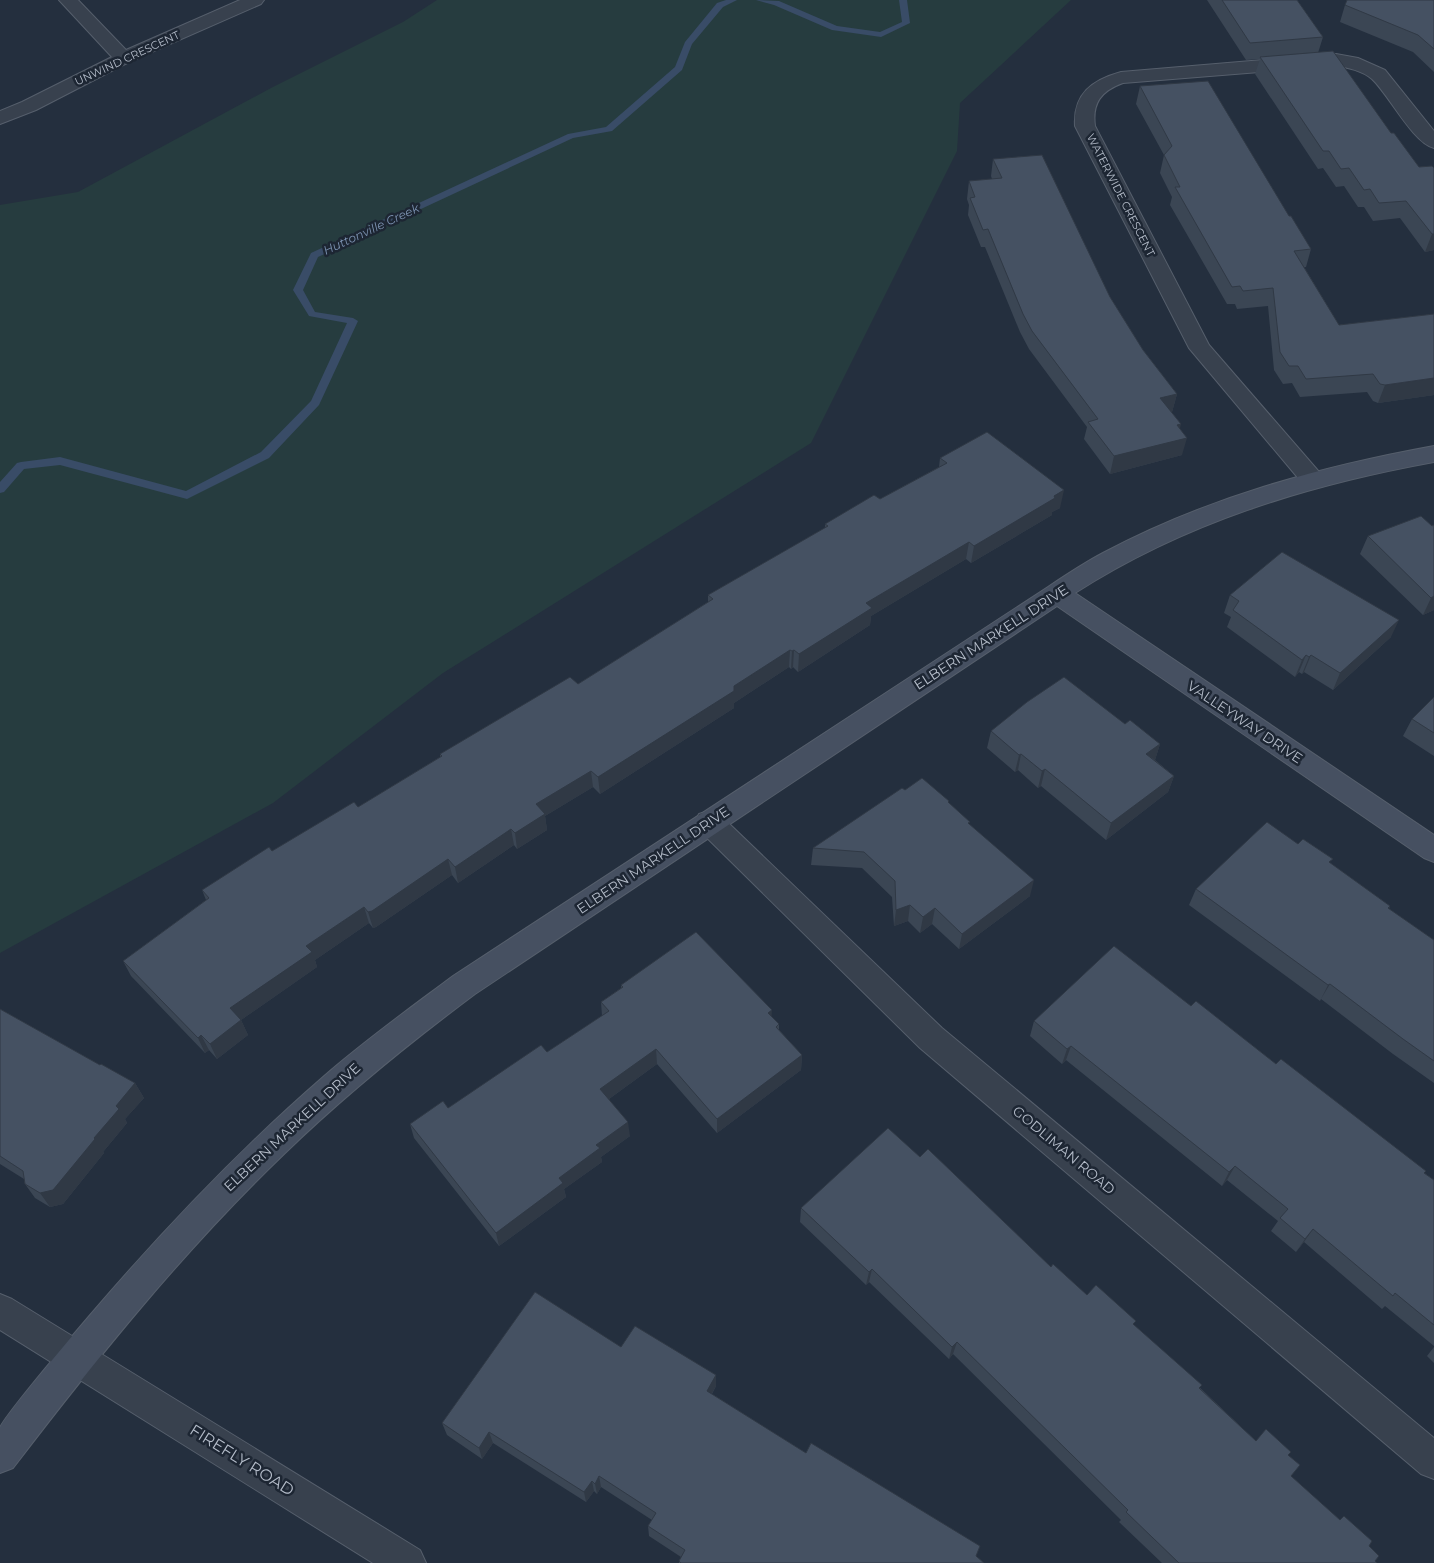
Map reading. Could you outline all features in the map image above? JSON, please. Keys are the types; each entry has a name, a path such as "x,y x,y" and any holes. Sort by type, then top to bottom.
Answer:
{"street":[{"path":"68,0 124,58"},
{"name":"UNWIND CRESCENT","path":"0,118 29,106 124,58 255,0"},
{"name":"WATERWIDE CRESCENT","path":"1312,479 1200,348 1085,126 1083,115 1085,106 1096,90 1108,82 1121,78 1336,60 1359,65 1378,74 1434,142"},
{"name":"ELBERN MARKELL DRIVE","path":"0,1454 77,1357 175,1242 220,1194 335,1085 432,1007 709,822 1057,593 1120,554 1165,533 1227,508 1312,479 1434,454"},
{"name":"VALLEYWAY DRIVE","path":"1057,593 1114,634 1434,850"},
{"name":"GODLIMAN ROAD","path":"709,822 932,1038 1434,1461"},
{"name":"FIREFLY ROAD","path":"0,1311 407,1563"}],"green space":[{"path":"437,0 1071,0 960,103 957,151 811,443 443,673 273,803 0,953 0,205 78,192 271,88 403,22"}],"building":[{"path":"1222,0 1297,0 1323,37 1250,43"},
{"path":"1347,0 1434,0 1434,49 1418,35 1345,5"},
{"path":"1333,51 1391,133 1394,133 1419,167 1432,166 1434,168 1434,234 1432,234 1406,201 1379,203 1370,189 1364,190 1349,168 1341,169 1329,151 1323,151 1260,57"},
{"path":"1208,81 1289,216 1291,216 1311,249 1294,251 1339,325 1434,314 1434,378 1385,385 1380,384 1373,374 1306,379 1298,366 1289,366 1280,352 1273,288 1243,291 1240,286 1232,287 1175,187 1180,187 1164,155 1172,146 1140,86"},
{"path":"1042,155 1110,297 1143,350 1177,394 1160,398 1181,424 1177,425 1187,438 1114,456 1088,422 1098,419 1032,331 1023,314 988,229 983,230 970,198 975,197 969,181 1002,178 993,159"},
{"path":"987,432 1064,490 1054,496 1055,498 974,546 969,542 866,603 872,608 799,654 794,650 790,650 734,686 734,691 598,777 591,771 536,804 545,814 515,833 511,829 455,867 448,859 372,911 368,912 364,907 306,946 312,952 230,1008 241,1020 210,1044 201,1035 198,1038 123,961 209,898 202,890 269,847 272,851 354,802 358,807 442,756 440,754 570,677 578,684 713,599 708,595 828,526 825,524 874,495 880,499 947,463 940,458"},
{"path":"1421,516 1432,526 1434,525 1434,596 1431,598 1368,536"},
{"path":"1282,552 1399,620 1340,673 1311,655 1309,657 1306,655 1302,660 1233,610 1239,601 1230,595"},
{"path":"1064,677 1125,724 1130,720 1160,744 1146,754 1174,776 1111,823 1045,769 1042,771 1021,754 1019,755 991,731 1027,702"},
{"path":"1434,697 1434,733 1412,719"},
{"path":"922,778 949,801 970,822 968,823 1034,880 962,934 935,908 923,917 910,905 896,910 895,881 864,852 813,848 902,788 905,790"},
{"path":"1267,822 1298,844 1303,839 1333,859 1329,862 1390,906 1388,908 1434,940 1434,1061 1196,889"},
{"path":"696,932 772,1010 768,1013 779,1024 776,1027 802,1055 717,1119 656,1049 600,1089 628,1122 596,1145 600,1148 559,1178 563,1183 496,1233 410,1124 443,1101 448,1108 541,1045 547,1052 609,1011 601,1002 623,987 621,985"},
{"path":"1114,946 1191,1006 1196,1001 1276,1064 1281,1059 1426,1171 1424,1173 1434,1180 1434,1325 1395,1293 1393,1296 1313,1229 1305,1239 1280,1218 1288,1209 1235,1166 1229,1172 1071,1046 1067,1049 1034,1021"},
{"path":"0,1009 135,1083 116,1106 119,1109 53,1190 40,1193 25,1184 23,1171 0,1156"},
{"path":"888,1128 920,1157 928,1149 1051,1267 1053,1264 1087,1295 1096,1285 1136,1321 1133,1324 1202,1385 1199,1388 1256,1441 1266,1429 1291,1452 1288,1455 1300,1465 1291,1476 1340,1520 1344,1516 1372,1541 1369,1546 1379,1556 1375,1561 1377,1563 1179,1563 1126,1512 1128,1510 957,1342 952,1347 872,1269 869,1272 801,1208"},
{"path":"535,1292 621,1347 635,1326 716,1375 707,1391 806,1453 811,1443 980,1546 976,1556 984,1563 681,1563 679,1561 685,1550 648,1526 656,1513 599,1476 595,1484 592,1481 584,1492 489,1432 479,1448 442,1423"}],"waterway":[{"name":"Huttonville Creek","path":"0,489 21,466 60,461 187,495 265,455 315,403 353,321 312,314 298,290 314,255 571,136 609,129 679,68 688,44 720,5 733,0"},
{"name":"Huttonville Creek","path":"760,0 776,3 835,28 881,35 906,23 903,0"}]}
